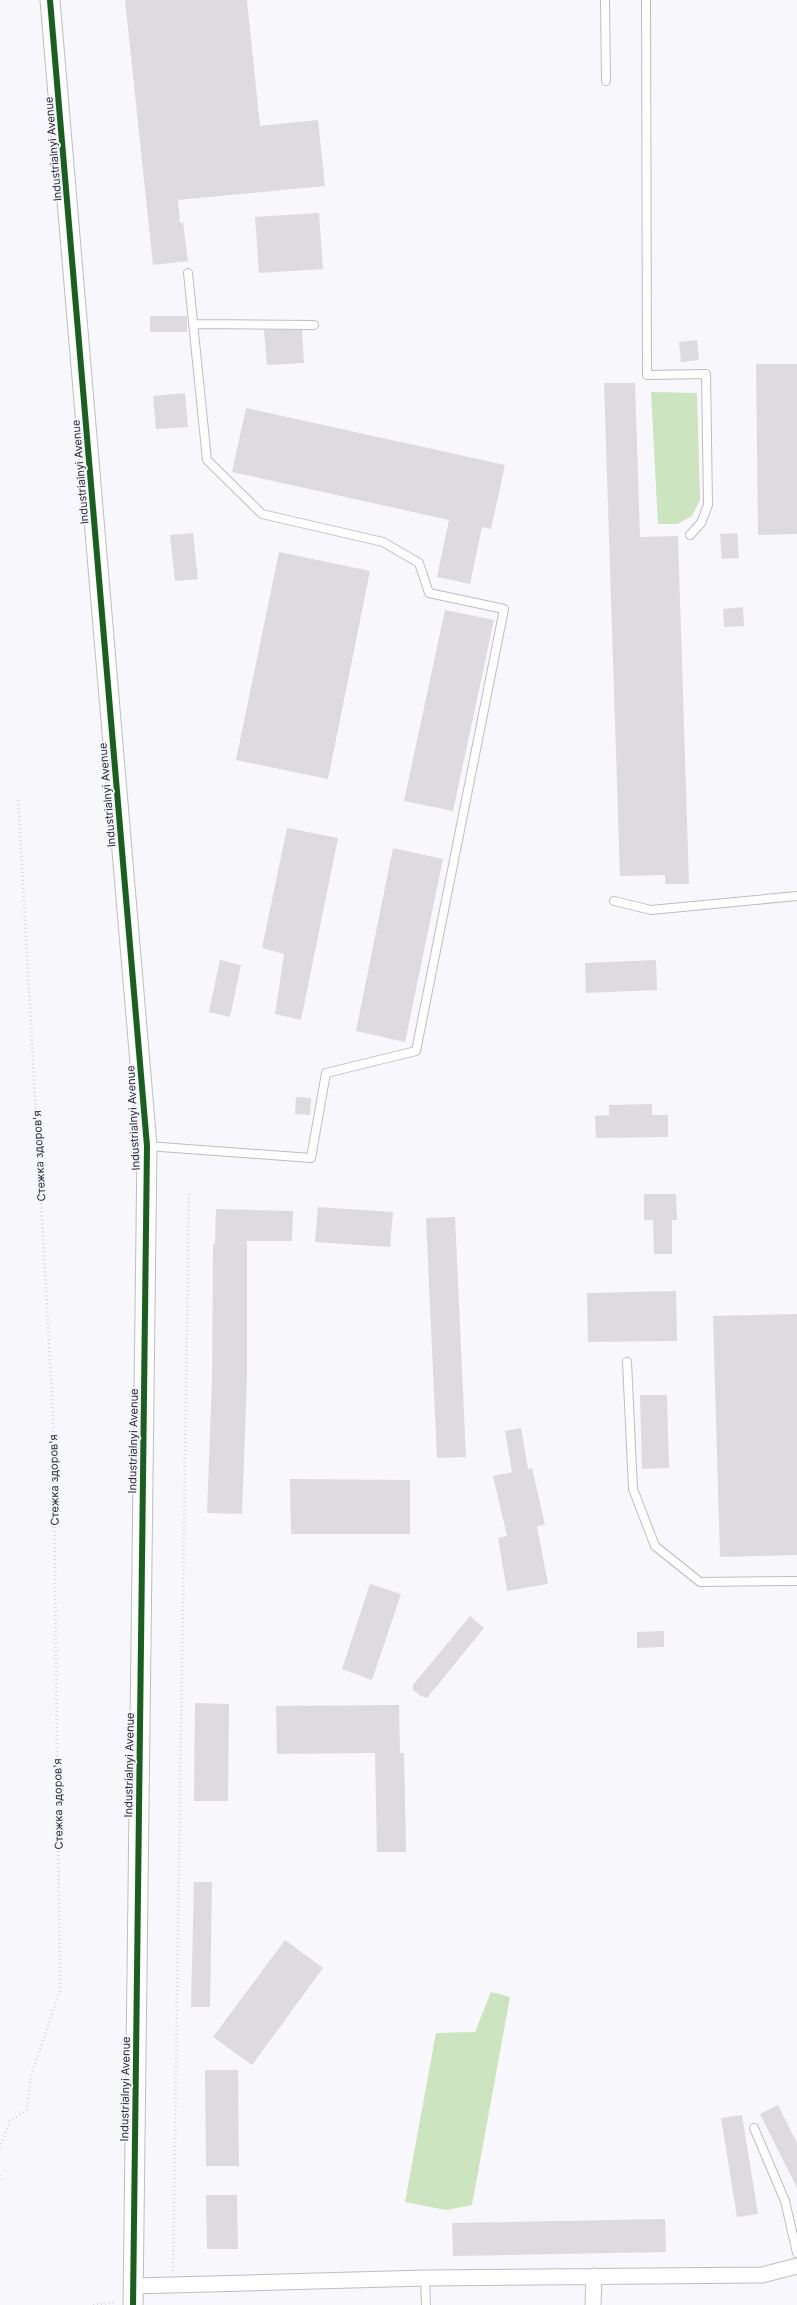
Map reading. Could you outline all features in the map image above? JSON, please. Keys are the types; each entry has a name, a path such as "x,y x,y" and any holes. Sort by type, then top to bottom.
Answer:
{"street":[{"name":"Industrialnyi Avenue","path":"50,0 147,1146 133,2305"},
{"path":"133,2286 425,2278 762,2275 797,2266"},
{"path":"593,2305 594,2276"}],"lane":[{"path":"604,0 606,81"},
{"path":"646,0 647,375 706,374 708,505 701,523 690,535"},
{"path":"147,1146 311,1158 326,1073 416,1051 504,609 429,593 419,563 383,542 262,514 207,460 188,273"},
{"path":"194,324 314,325"},
{"path":"614,901 650,910 797,896"},
{"path":"627,1362 633,1489 656,1546 700,1582 797,1581"},
{"path":"754,2128 785,2201 797,2253"},
{"path":"425,2278 426,2305"}],"path":[{"path":"173,2286 189,1192"},
{"path":"0,2175 0,2181"}],"green space":[{"path":"651,392 697,393 700,500 692,516 677,524 658,524"},
{"path":"491,1992 510,1997 472,2205 446,2210 405,2202 436,2033 475,2032"}],"building":[{"path":"125,0 247,0 260,126 318,120 325,186 178,200 180,223 183,222 188,261 153,265"},
{"path":"319,213 323,269 259,273 255,217"},
{"path":"150,316 187,316 187,332 150,332"},
{"path":"264,330 302,330 304,363 267,365"},
{"path":"697,340 699,360 681,362 679,342"},
{"path":"756,364 797,364 797,534 758,535"},
{"path":"604,383 635,383 640,537 678,536 689,884 665,884 665,875 620,876"},
{"path":"185,393 188,427 156,429 153,396"},
{"path":"246,408 505,465 491,529 482,527 470,584 437,577 449,520 232,472"},
{"path":"193,533 198,579 175,581 170,535"},
{"path":"737,533 739,558 722,559 720,534"},
{"path":"279,552 370,571 328,779 236,760"},
{"path":"743,607 744,626 724,627 723,609"},
{"path":"445,610 494,620 453,811 404,801"},
{"path":"287,828 338,838 301,1020 275,1014 284,954 262,948"},
{"path":"393,848 443,859 405,1042 356,1031"},
{"path":"220,960 241,965 230,1017 209,1012"},
{"path":"656,960 657,990 586,993 585,963"},
{"path":"296,1097 311,1098 310,1115 295,1114"},
{"path":"652,1104 652,1115 668,1115 668,1137 596,1138 595,1116 609,1115 609,1105"},
{"path":"644,1194 676,1194 677,1220 672,1220 672,1254 654,1254 653,1220 644,1220"},
{"path":"318,1207 393,1212 390,1247 315,1242"},
{"path":"216,1209 293,1211 292,1241 247,1241 247,1376 242,1514 207,1513 212,1379 213,1244 215,1244"},
{"path":"455,1217 466,1457 437,1458 426,1218"},
{"path":"676,1291 677,1341 588,1342 587,1293"},
{"path":"797,1314 797,1555 720,1557 713,1316"},
{"path":"640,1395 667,1395 669,1468 642,1469"},
{"path":"521,1428 528,1469 532,1468 545,1525 537,1526 548,1584 507,1591 498,1538 507,1536 493,1476 512,1472 505,1431"},
{"path":"290,1479 410,1480 410,1534 291,1534"},
{"path":"370,1584 401,1594 372,1680 342,1669"},
{"path":"470,1616 484,1628 427,1698 421,1696 413,1690 413,1685"},
{"path":"664,1631 664,1647 637,1648 637,1632"},
{"path":"195,1703 229,1704 228,1801 194,1801"},
{"path":"399,1705 400,1753 404,1753 406,1852 377,1852 375,1753 277,1754 276,1706"},
{"path":"194,1882 212,1882 210,2007 191,2007"},
{"path":"285,1940 323,1968 252,2065 213,2037"},
{"path":"205,2070 238,2070 239,2166 206,2166"},
{"path":"778,2105 797,2143 797,2188 760,2114"},
{"path":"742,2115 758,2214 737,2217 721,2118"},
{"path":"206,2195 237,2195 238,2249 207,2249"},
{"path":"665,2219 666,2252 453,2256 452,2223"}],"cycle path":[{"path":"50,0 147,1146 133,2305"}]}
